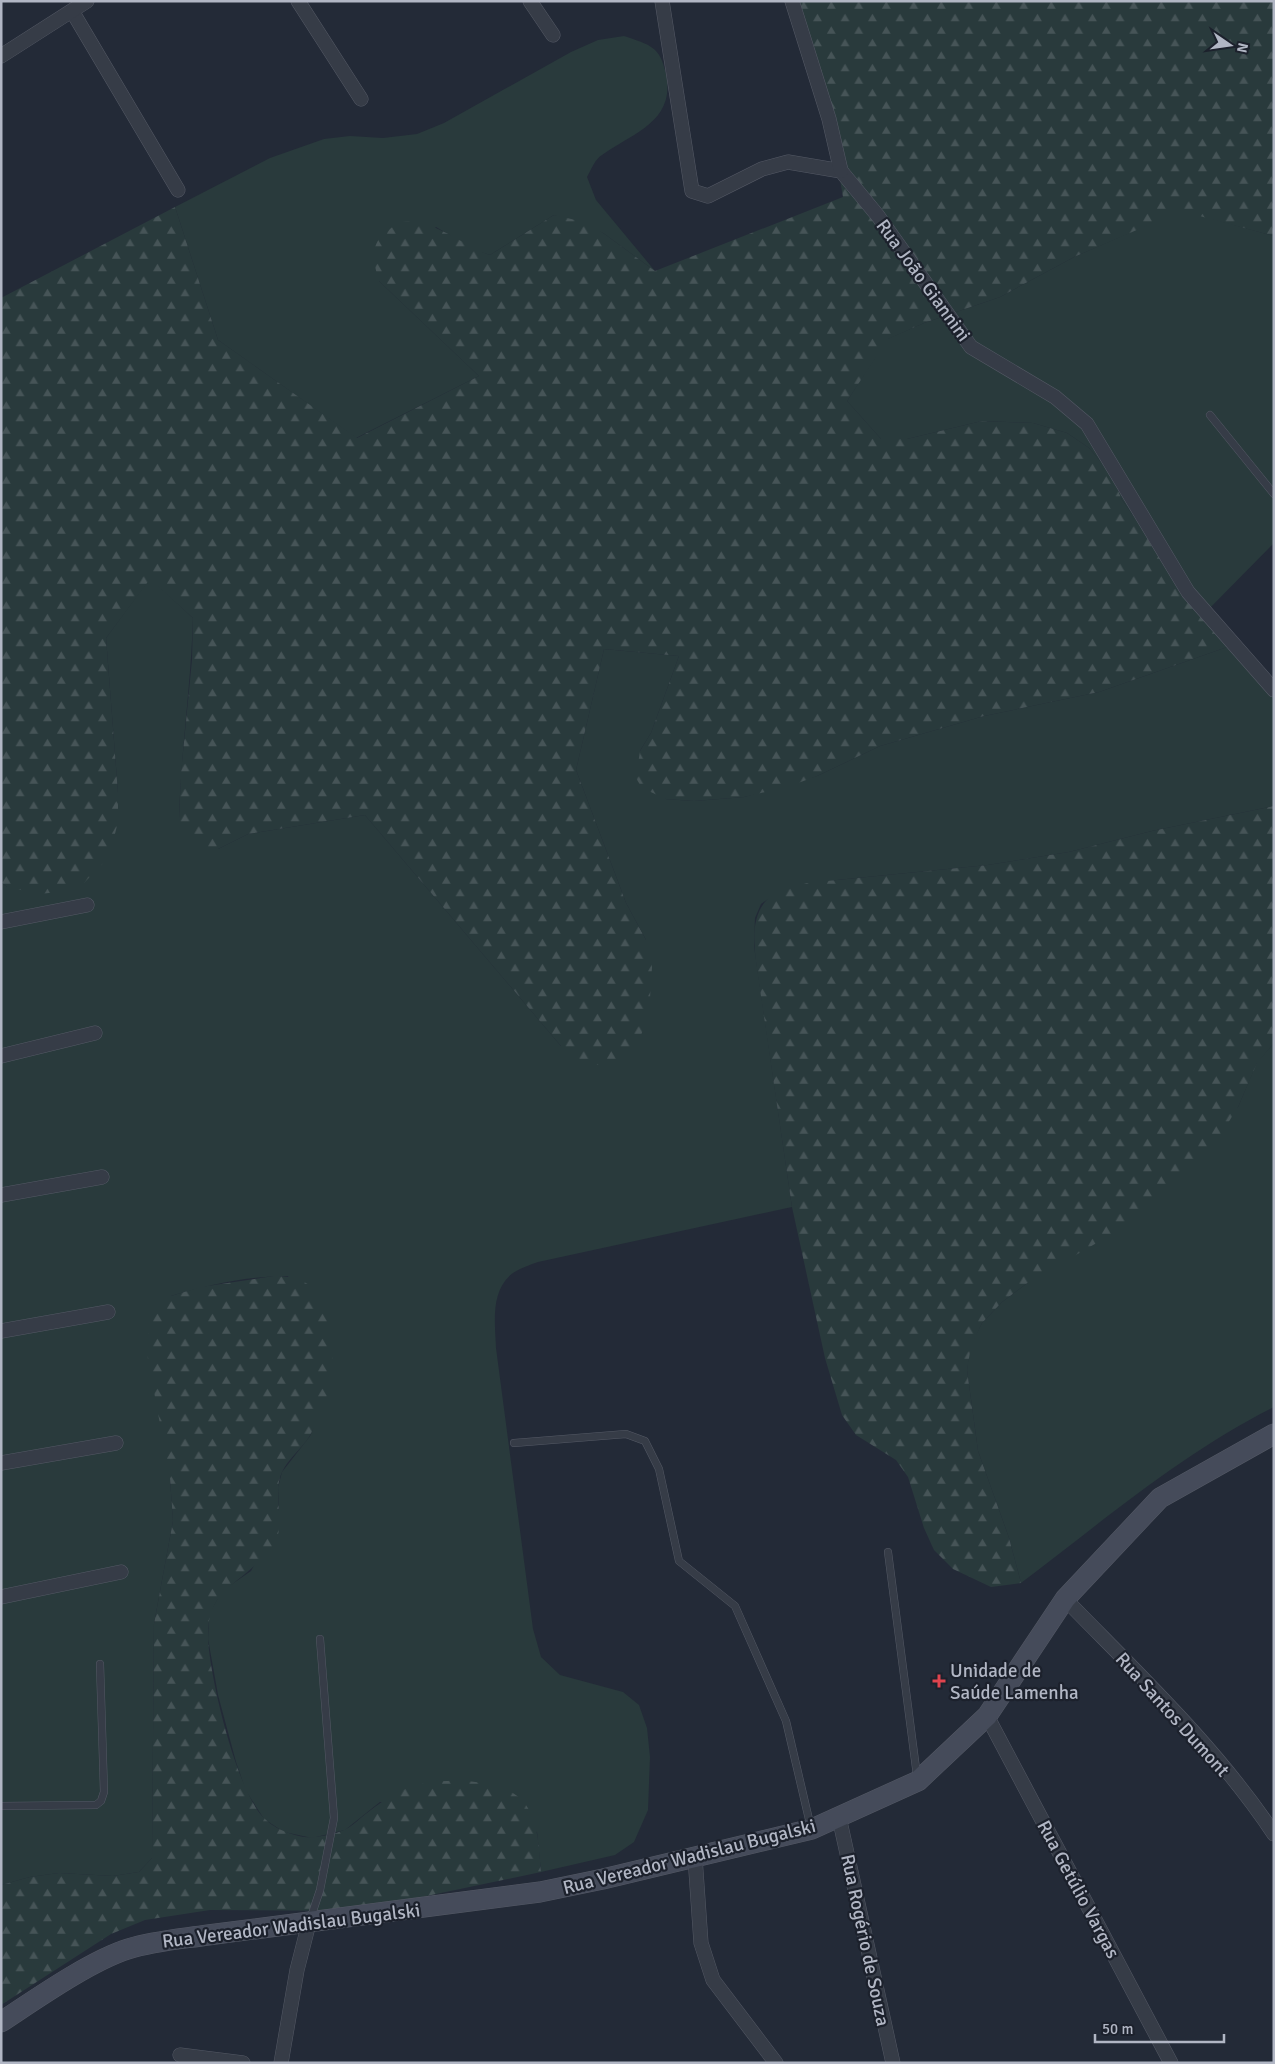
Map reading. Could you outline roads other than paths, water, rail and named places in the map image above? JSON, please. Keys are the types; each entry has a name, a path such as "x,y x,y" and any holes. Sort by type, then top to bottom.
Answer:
{"main road":[{"name":"Rua Vereador Wadislau Bugalski","path":"1,2022 91,1967 127,1950 163,1942 540,1892 812,1828 918,1781 987,1716 1065,1599 1160,1498 1274,1434"}],"street":[{"path":"1,56 87,1"},
{"path":"298,1 361,99"},
{"path":"530,1 553,35"},
{"path":"662,1 692,191 708,196 762,169 788,162 841,171 829,119 792,1"},
{"path":"72,11 178,190"},
{"name":"Rua João Giannini","path":"841,171 878,216 971,347 1056,397 1087,424 1188,592 1274,690"},
{"path":"1,922 87,904"},
{"path":"1,1056 95,1032"},
{"path":"1,1195 102,1177"},
{"path":"1,1331 108,1312"},
{"path":"1,1463 116,1443"},
{"path":"1,1597 121,1572"},
{"name":"Rua Santos Dumont","path":"1065,1599 1178,1716 1256,1807 1274,1834"},
{"name":"Rua Getúlio Vargas","path":"987,1716 1171,2063"},
{"name":"Rua Rogério de Souza","path":"839,1817 893,2063"},
{"path":"695,1857 701,1943 713,1980 776,2063"},
{"path":"281,2063 297,1970 309,1923"},
{"path":"180,2055 243,2063"}],"lane":[{"path":"1210,415 1274,494"},
{"path":"514,1443 626,1434 645,1441 659,1469 679,1561 735,1606 786,1721 812,1828"},
{"path":"888,1552 918,1781"},
{"path":"309,1923 320,1890 334,1818 320,1639"},
{"path":"1,1806 96,1805 101,1801 104,1792 100,1664"}],"place":[{"name":"Unidade de Saúde Lamenha","path":"939,1681"}]}
